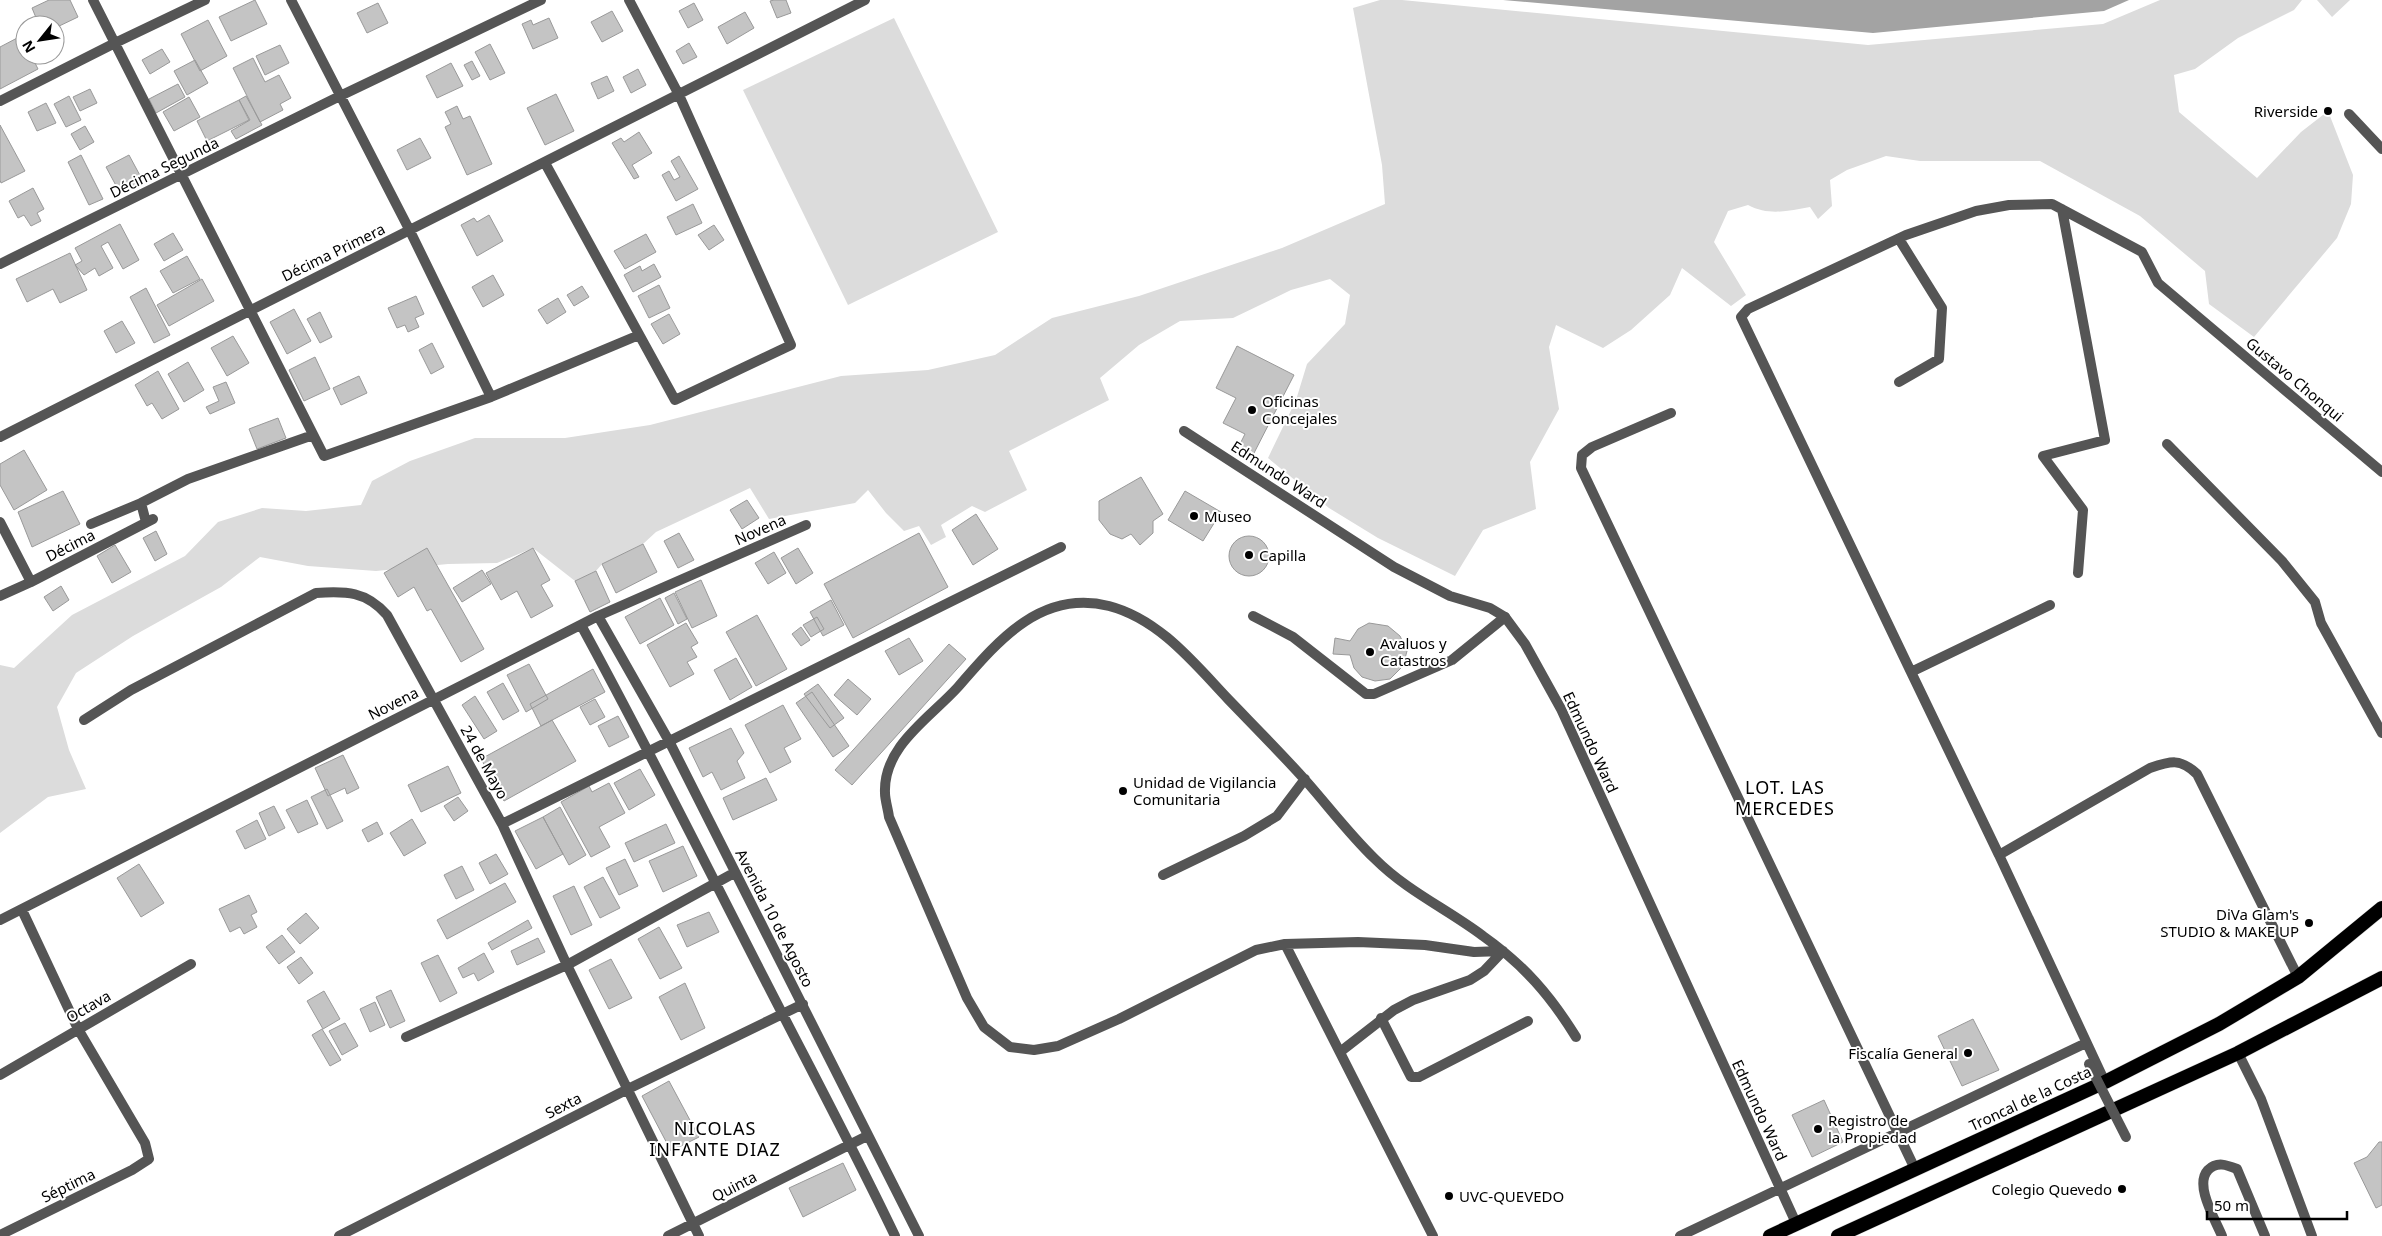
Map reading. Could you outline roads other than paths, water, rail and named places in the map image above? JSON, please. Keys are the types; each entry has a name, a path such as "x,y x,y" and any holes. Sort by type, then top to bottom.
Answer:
{"highway":[{"name":"Troncal de la Costa","path":"1770,1236 2105,1082 2219,1024 2298,977 2382,908"},
{"path":"2366,921 2382,915"},
{"path":"1838,1236 2238,1054 2382,978"}],"street":[{"path":"93,0 324,456 491,397 639,334"},
{"path":"0,101 205,0"},
{"path":"291,0 410,231 491,397"},
{"name":"Décima Segunda","path":"0,264 340,96 541,0"},
{"path":"545,163 675,400 791,345 679,95 629,0"},
{"name":"Décima Primera","path":"0,437 864,0"},
{"path":"2349,114 2382,149"},
{"name":"Gustavo Chonqui","path":"1911,672 1742,317 1748,309 1899,239 1976,211 2009,205 2052,204 2142,252 2158,283 2382,472"},
{"path":"2062,209 2105,440 2043,456 2083,510 2078,573"},
{"path":"1899,239 1942,308 1939,359 1900,382"},
{"path":"1671,414 1592,447 1582,455 1581,468 1915,1169"},
{"name":"Edmundo Ward","path":"1184,431 1394,567 1450,596 1490,608 1505,617 1525,644 1560,709 1796,1223"},
{"path":"91,524 141,503 188,479 314,435"},
{"path":"2168,444 2282,561 2315,602 2321,624 2382,733"},
{"name":"Décima","path":"0,596 150,521 141,503"},
{"path":"0,522 31,582"},
{"name":"Novena","path":"0,920 598,616 806,525"},
{"path":"502,824 1061,547"},
{"name":"24 de Mayo","path":"84,720 131,690 316,592 340,591 360,595 376,603 386,615 502,824 567,964 699,1236"},
{"path":"1503,951 1474,952 1425,945 1358,942 1285,944 1256,950 1119,1019 1058,1046 1034,1050 1010,1047 984,1027 967,998 889,817 884,793 887,770 897,748 950,695 998,642 1023,622 1053,606 1080,602 1110,606 1146,621 1186,655 1305,779 1374,858 1396,879 1422,898 1482,935 1503,951 1541,986 1576,1037"},
{"path":"2050,605 1911,672 2105,1082"},
{"name":"Avenida 10 de Agosto","path":"598,616 669,741 919,1236"},
{"path":"1253,616 1293,637 1366,694 1374,694 1452,660 1505,617"},
{"path":"581,625 650,751 783,1016 851,1144 895,1236"},
{"path":"1999,855 2150,768 2170,761 2187,765 2198,774 2298,977"},
{"path":"1163,875 1244,836 1277,816 1305,779"},
{"path":"406,1037 567,964 734,873"},
{"path":"22,910 78,1030"},
{"path":"1285,944 1433,1236"},
{"path":"1340,1052 1382,1018 1413,1000 1470,980 1484,971 1503,951"},
{"name":"Octava","path":"0,1075 191,964"},
{"name":"Sexta","path":"343,1235 628,1089 783,1016 803,1004"},
{"path":"1382,1018 1411,1077 1419,1077 1528,1021"},
{"name":"Séptima","path":"0,1235 132,1170 148,1159 145,1143 78,1030"},
{"path":"1680,1236 2086,1043"},
{"path":"2238,1054 2261,1099 2312,1236"},
{"path":"2089,1064 2126,1137"},
{"name":"Quinta","path":"668,1236 867,1136"},
{"path":"2222,1236 2201,1186 2204,1174 2212,1166 2224,1164 2237,1169 2265,1236"}],"place":[{"name":"Riverside","path":"2328,111"},
{"name":"Oficinas Concejales","path":"1252,410"},
{"name":"Museo","path":"1194,516"},
{"name":"Capilla","path":"1249,555"},
{"name":"Avaluos y Catastros","path":"1370,652"},
{"name":"Unidad de Vigilancia Comunitaria","path":"1123,791"},
{"name":"DiVa Glam's STUDIO & MAKE UP","path":"2309,923"},
{"name":"Fiscalía General","path":"1968,1053"},
{"name":"Registro de la Propiedad","path":"1818,1129"},
{"name":"Colegio Quevedo","path":"2122,1189"},
{"name":"UVC-QUEVEDO","path":"1449,1196"}],"district":[{"name":"LOT. LAS MERCEDES","path":"1785,798"},
{"name":"NICOLAS INFANTE DIAZ","path":"715,1138"}]}
